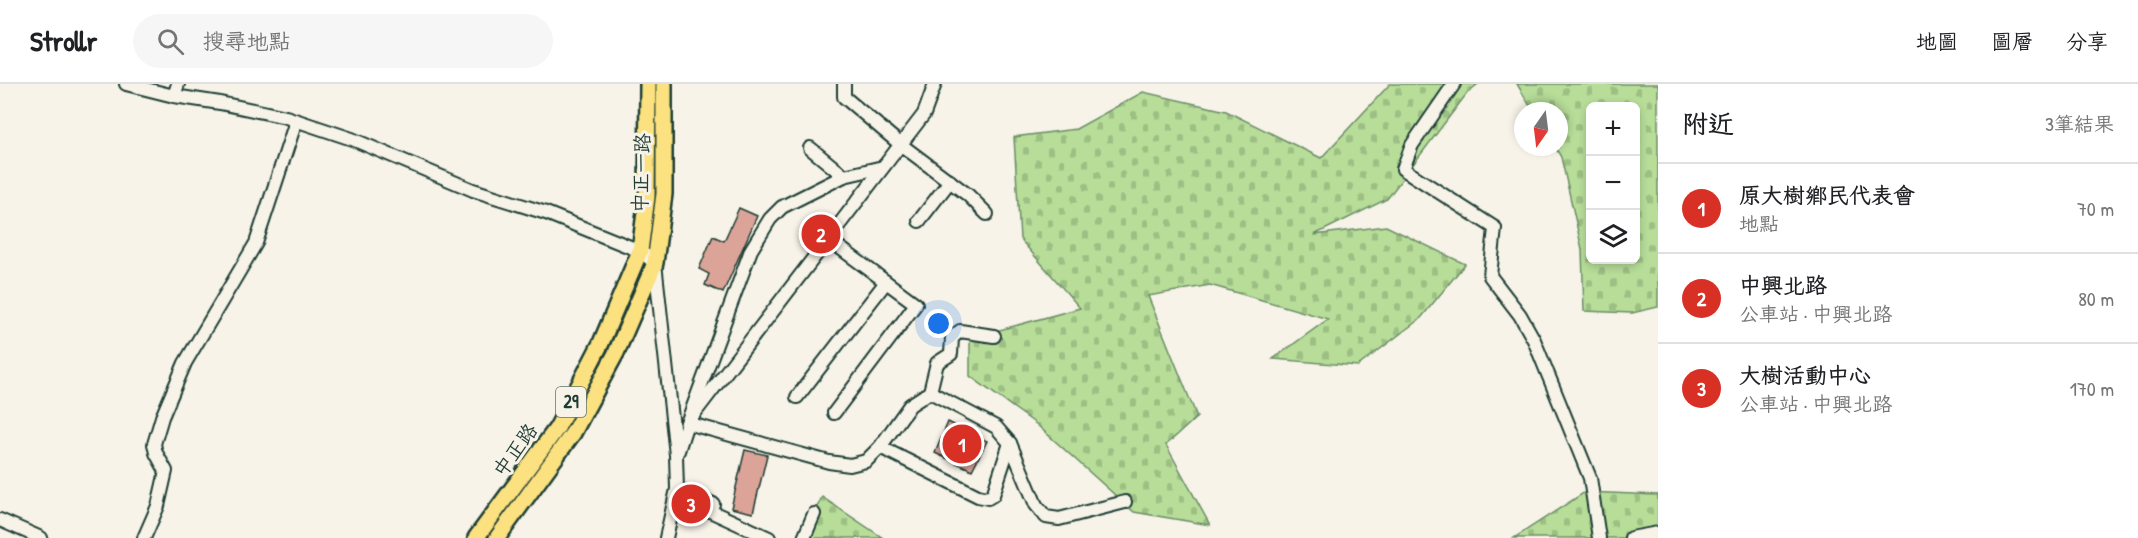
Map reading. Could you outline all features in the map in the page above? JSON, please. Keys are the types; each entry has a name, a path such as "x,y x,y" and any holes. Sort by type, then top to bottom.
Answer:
{"main road":[{"name":"中正一路","path":"640,251 647,197 648,84"},
{"name":"中正一路","path":"655,263 664,194 664,84"},
{"name":"中正路","path":"476,538 557,428 601,343 640,251"},
{"name":"中正路","path":"497,538 573,434 616,353 655,263"}],"street":[{"path":"126,84 176,90 296,121 351,139 473,190 546,213 640,251 655,263 676,455 676,489 666,538"},
{"path":"844,84 844,98 968,195 987,214"},
{"path":"687,423 924,114 935,84"},
{"path":"1454,84 1412,145 1403,169 1495,228 1490,276 1520,315 1534,340 1590,478 1599,538"},
{"path":"144,538 158,506 166,471 156,453 154,444 162,417 185,363 256,243 296,121"},
{"path":"810,148 844,176"},
{"path":"676,455 751,250 770,219 782,207 844,176 883,167"},
{"path":"918,221 950,181"},
{"path":"828,239 916,304 834,413"},
{"path":"797,397 886,282"},
{"path":"687,423 829,462 850,465 866,461 880,447 910,405 930,392 937,363 951,354 952,339 960,331 994,336"},
{"path":"930,392 996,427 1010,443 1036,505 1046,517 1059,519 1125,502"},
{"path":"880,447 978,496 988,498 993,495 1010,443"},
{"path":"676,489 712,504 710,511 769,538"},
{"path":"804,538 814,514"},
{"path":"0,520 41,538"},
{"path":"1631,538 1658,532"}],"green space":[{"path":"1390,84 1478,84 1468,92 1387,199 1314,235 1386,226 1465,264 1421,318 1358,366 1273,359 1328,319 1210,285 1148,296 1197,417 1166,445 1210,525 1134,512 1036,424 970,376 970,338 1080,308 1020,239 1014,137 1076,129 1143,92 1226,111 1321,158"},
{"path":"1517,84 1658,84 1658,307 1632,313 1584,311 1582,249 1561,157 1568,156 1568,102 1528,102"},
{"path":"1585,492 1658,495 1658,538 1514,538"},
{"path":"822,497 883,538 802,538"}],"building":[{"path":"739,208 757,216 723,293 705,285 709,274 699,269 713,236 724,241"},
{"path":"948,422 987,441 972,470 935,453"},
{"path":"745,450 767,455 753,513 731,508"}],"place":[{"name":"中興北路","path":"821,234"},
{"name":"原大樹鄉民代表會","path":"962,444"},
{"name":"大樹活動中心","path":"691,504"}]}
